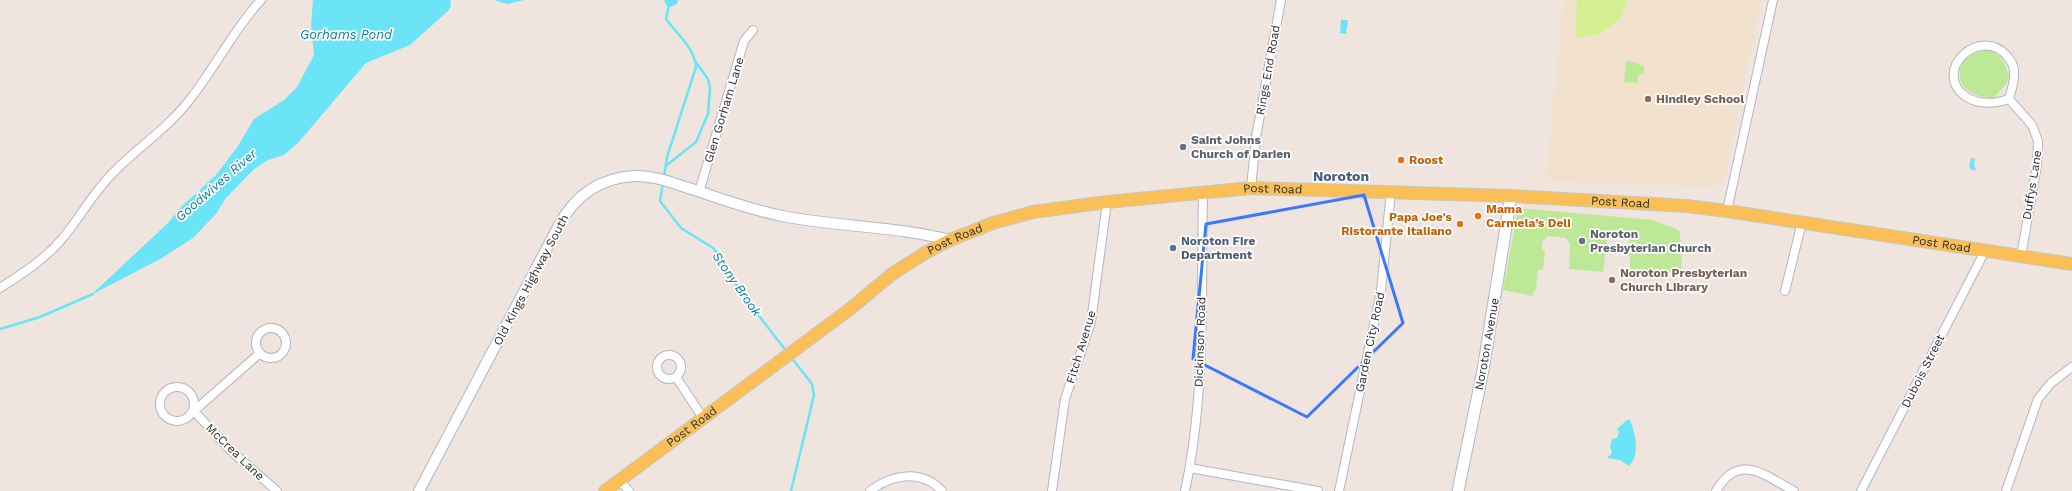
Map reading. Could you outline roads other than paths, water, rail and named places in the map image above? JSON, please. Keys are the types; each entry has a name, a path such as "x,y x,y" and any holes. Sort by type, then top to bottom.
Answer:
{"main road":[{"name":"Post Road","path":"604,491 776,365 850,309 892,274 925,253 950,240 993,223 1033,212 1107,202 1250,188 1391,191 1511,196 1687,206 1802,222 2072,264"},
{"name":"Noroton Avenue","path":"1458,491 1484,370 1511,196"}],"street":[{"path":"0,288 31,268 46,255 62,239 110,175 172,120 194,95 246,19 261,0"},
{"name":"Rings End Road","path":"1250,188 1256,137 1281,0"},
{"path":"1727,211 1773,0"},
{"name":"Glen Gorham Lane","path":"699,192 744,41 753,30"},
{"path":"1980,46 1992,46 2003,52 2013,64 2014,73 2009,99 2000,102 1979,103 1960,91 1955,84 1954,76 1956,65 1960,58 1970,49 1980,46"},
{"name":"Duffys Lane","path":"2009,99 2032,125 2038,141 2037,164 2021,256"},
{"name":"Old Kings Highway South","path":"419,491 460,416 551,238 568,209 581,195 600,184 634,176 664,180 750,208 784,216 922,233 950,240"},
{"name":"Garden City Road","path":"1339,491 1381,291 1391,191"},
{"name":"Dickinson Road","path":"1185,491 1190,468 1196,421 1200,352 1203,192"},
{"name":"Fitch Avenue","path":"1052,491 1065,399 1091,322 1107,202"},
{"path":"1785,291 1802,222"},
{"name":"Dubois Street","path":"1861,491 1985,251"},
{"path":"194,411 194,398 190,392 182,387 170,388 161,398 161,411 171,421 184,420 260,353"},
{"path":"2006,491 2038,399 2051,383 2072,367"},
{"path":"676,378 703,418"},
{"name":"McCrea Lane","path":"194,411 231,451 277,491"},
{"path":"1190,468 1318,491"},
{"path":"1716,491 1729,474 1741,469 1757,472 1794,491"},
{"path":"870,491 896,477 916,476 938,486 942,491"},
{"path":"619,480 629,491"}],"water":[{"name":"Gorhams Pond","path":"313,0 450,0 451,6 448,11 410,45 366,63 298,143 284,155 268,160 253,170 226,198 216,214 193,238 162,258 91,295 168,223 179,209 217,174 238,146 254,119 284,100 297,87 314,55 311,25"},
{"path":"494,0 524,0 507,4"},
{"path":"664,0 678,0 677,4 668,8"},
{"path":"1341,20 1348,20 1346,34 1340,33"},
{"path":"1971,158 1975,159 1974,165 1976,170 1972,170 1969,167"},
{"path":"1627,420 1630,420 1636,443 1635,455 1629,466 1620,460 1607,458 1612,453 1610,446 1612,439 1617,438 1619,432 1617,429"}],"waterway":[{"name":"Stony Brook","path":"664,177 667,157 696,67 695,60 689,47 666,19 670,0"},
{"path":"667,165 696,142 708,114 710,88 708,79 695,61"},
{"name":"Stony Brook","path":"663,182 660,201 681,228 713,248 722,258 739,290 787,352"},
{"name":"Goodwives River","path":"0,329 40,317 93,294"},
{"name":"Stony Brook","path":"791,357 812,384 814,395 791,491"}],"place":[{"name":"Hindley School","path":"1648,99"},
{"name":"Saint Johns Church of Darien","path":"1183,147"},
{"name":"Roost","path":"1401,160"},
{"name":"Mama Carmela’s Deli","path":"1478,216"},
{"name":"Papa Joe's Ristorante Italiano","path":"1460,224"},
{"name":"Noroton Presbyterian Church","path":"1582,241"},
{"name":"Noroton Fire Department","path":"1173,248"},
{"name":"Noroton Presbyterian Church Library","path":"1612,280"}],"district":[{"name":"Noroton","path":"1341,176"}]}
